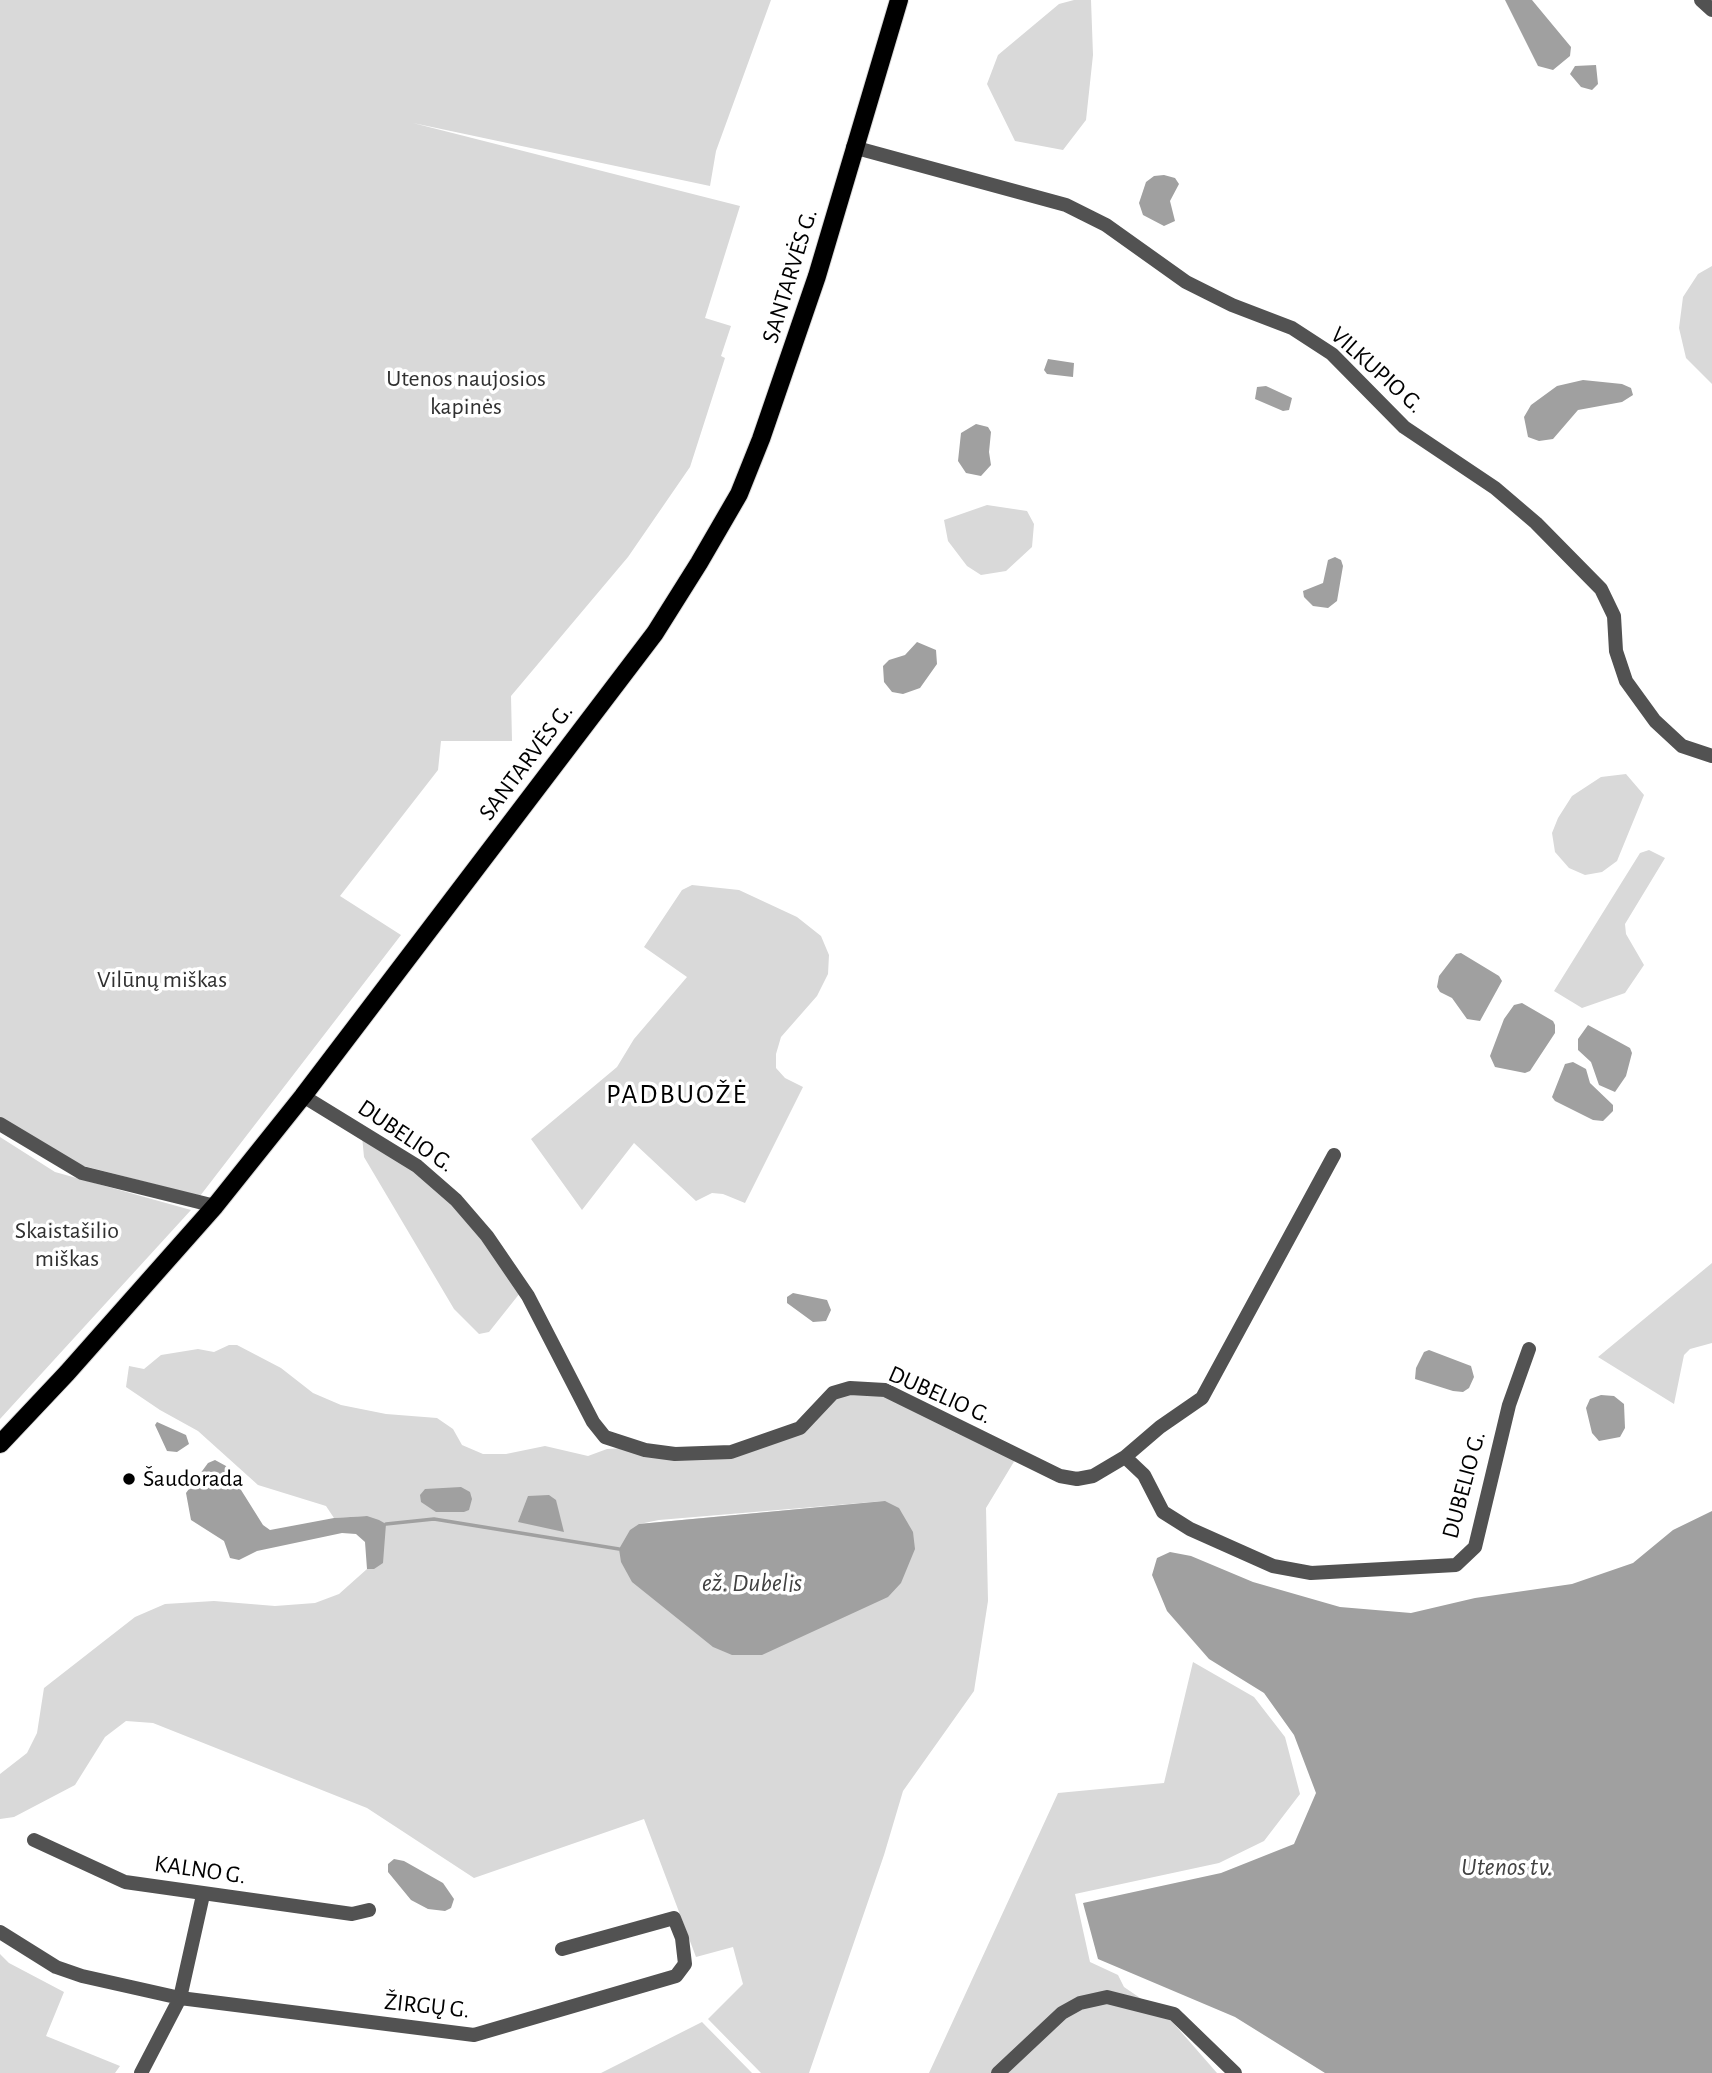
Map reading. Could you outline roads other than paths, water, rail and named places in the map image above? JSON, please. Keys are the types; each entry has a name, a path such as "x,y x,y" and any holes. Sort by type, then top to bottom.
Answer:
{"main road":[{"name":"SANTARVĖS G.","path":"0,1444 67,1373 215,1206 303,1096 655,633 717,533 751,467 817,276 853,147 899,0"}],"street":[{"path":"1701,0 1712,10"},
{"name":"VILKUPIO G.","path":"853,147 1066,205 1106,225 1186,282 1232,305 1292,328 1332,354 1404,427 1495,488 1536,523 1601,589 1614,616 1616,652 1626,681 1655,721 1682,746 1712,756"},
{"name":"DUBELIO G.","path":"303,1096 417,1166 456,1200 487,1236 528,1296 593,1422 605,1437 620,1443 675,1454 731,1452 800,1428 833,1393 850,1388 885,1390 1060,1476 1077,1479 1093,1476 1125,1457 1144,1475 1163,1512 1190,1529 1273,1566 1311,1573 1456,1565 1475,1548 1509,1405 1530,1349"},
{"path":"0,1124 82,1173 215,1206"},
{"path":"1125,1457 1160,1427 1202,1398 1334,1154"},
{"name":"KALNO G.","path":"34,1840 125,1882 352,1914 369,1910"},
{"path":"141,2073 180,1998 203,1895"},
{"name":"ŽIRGŲ G.","path":"0,1932 56,1967 82,1976 180,1998 474,2035 676,1976 685,1964 682,1938 674,1918 562,1950"},
{"path":"999,2073 1031,2039 1062,2013 1080,2003 1107,1997 1125,1999 1174,2014 1235,2073"}],"water":[{"path":"1505,0 1532,0 1571,47 1570,56 1553,70 1538,66"},
{"path":"1596,65 1598,84 1592,90 1581,87 1570,74 1575,66"},
{"path":"1154,176 1175,178 1179,184 1170,201 1175,221 1164,226 1143,215 1139,203 1146,182"},
{"path":"1048,359 1074,363 1073,377 1047,374 1044,370"},
{"path":"1583,380 1622,384 1631,388 1633,395 1622,402 1578,410 1553,439 1539,441 1528,437 1524,417 1531,405 1557,386"},
{"path":"1266,386 1292,398 1289,410 1283,411 1255,399 1257,387"},
{"path":"976,424 988,427 991,432 991,465 981,476 966,473 958,461 961,433"},
{"path":"1335,557 1341,560 1343,566 1337,601 1328,608 1313,606 1304,597 1303,591 1323,583 1328,560"},
{"path":"917,642 936,650 937,664 920,688 903,694 892,692 884,682 883,666 889,660 905,655"},
{"path":"1461,953 1499,976 1502,981 1480,1021 1467,1019 1452,998 1440,992 1437,987 1439,976 1456,954"},
{"path":"1522,1003 1553,1021 1555,1025 1555,1033 1530,1071 1525,1073 1495,1067 1490,1056 1504,1019 1514,1005"},
{"path":"1588,1025 1630,1048 1632,1053 1626,1076 1615,1092 1599,1085 1591,1062 1578,1050 1578,1039"},
{"path":"1573,1062 1586,1069 1590,1083 1613,1105 1613,1111 1603,1121 1593,1120 1552,1097 1565,1064"},
{"path":"793,1293 827,1300 831,1310 826,1321 813,1322 787,1303 787,1297"},
{"path":"1429,1350 1471,1366 1474,1377 1469,1388 1463,1392 1453,1391 1415,1379 1416,1368 1424,1352"},
{"path":"1601,1395 1614,1396 1624,1404 1625,1428 1620,1437 1599,1441 1592,1433 1586,1408 1590,1399"},
{"path":"157,1422 186,1435 189,1444 177,1452 167,1451 155,1425"},
{"path":"215,1460 226,1466 263,1525 270,1530 334,1518 367,1516 386,1524 383,1563 374,1569 367,1569 365,1542 356,1534 342,1533 257,1551 239,1560 230,1558 224,1541 191,1520 186,1493 208,1463"},
{"path":"461,1487 470,1492 472,1499 469,1510 464,1512 436,1512 421,1502 420,1495 425,1489"},
{"path":"549,1495 556,1500 564,1532 518,1522 528,1496"},
{"name":"ež. Dubelis","path":"885,1501 899,1508 913,1532 915,1549 901,1583 888,1597 762,1655 732,1655 713,1647 632,1582 621,1562 619,1549 630,1530 639,1524"},
{"name":"Utenos tv.","path":"1712,1511 1712,2073 1325,2073 1235,2017 1098,1959 1083,1903 1221,1873 1294,1844 1316,1793 1294,1735 1264,1693 1209,1659 1167,1611 1152,1575 1157,1558 1170,1552 1191,1556 1253,1582 1340,1607 1411,1613 1475,1598 1572,1584 1633,1563 1673,1530"},
{"path":"394,1859 404,1861 443,1883 454,1899 451,1908 445,1911 428,1909 411,1900 388,1872 388,1864"}],"waterway":[{"path":"386,1524 434,1519 619,1549"}],"place":[{"name":"Šaudorada","path":"129,1479"}],"district":[{"name":"PADBUOŽĖ","path":"677,1095"}],"park label":[{"name":"Utenos naujosios kapinės","path":"466,393"},
{"name":"Vilūnų miškas","path":"162,980"},
{"name":"Skaistašilio miškas","path":"67,1245"}]}
